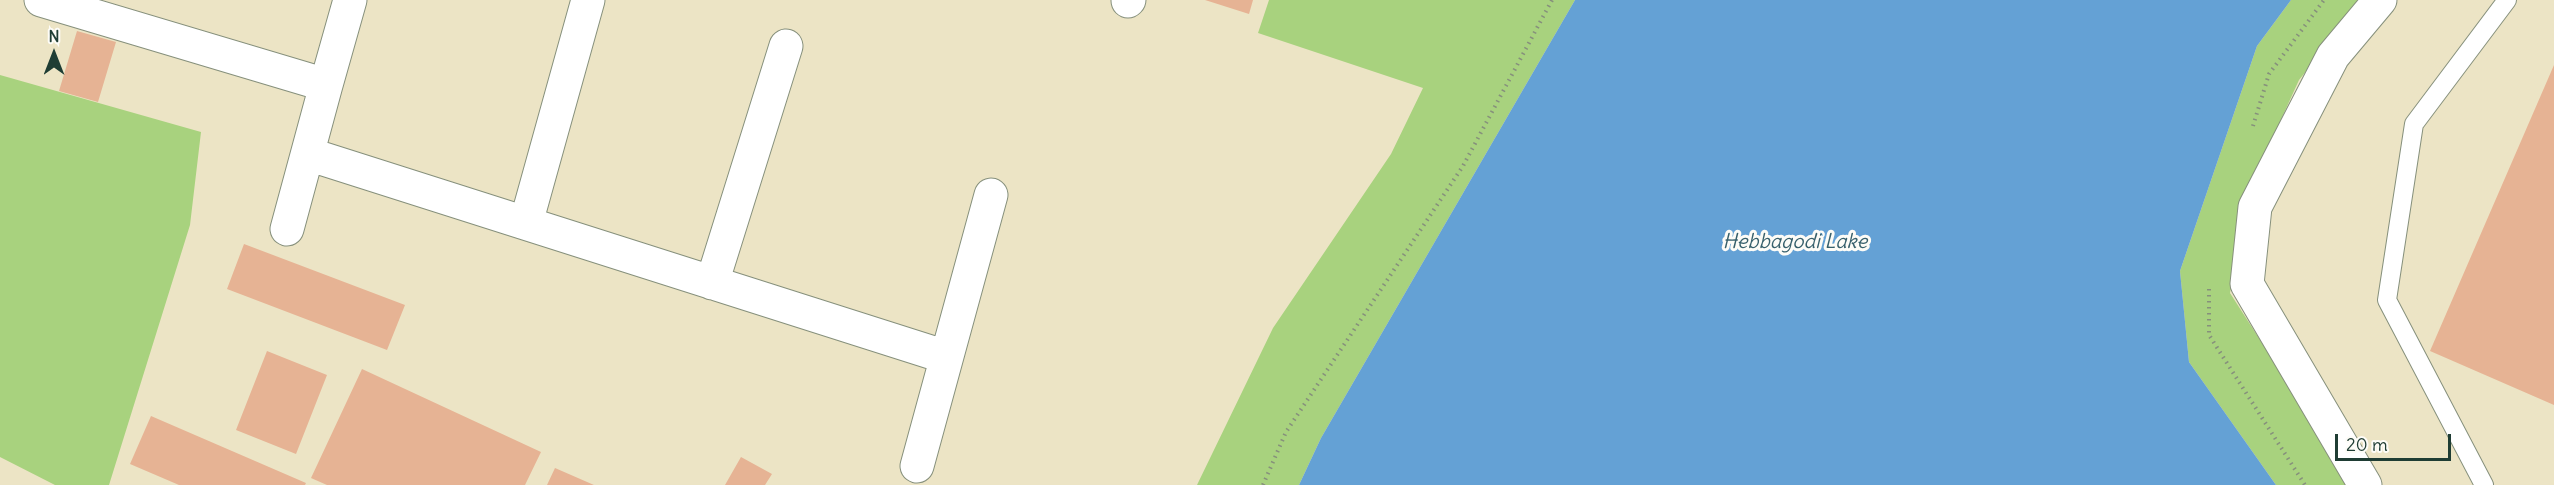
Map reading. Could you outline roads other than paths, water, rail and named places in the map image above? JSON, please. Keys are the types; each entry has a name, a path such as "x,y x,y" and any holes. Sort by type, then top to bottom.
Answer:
{"street":[{"path":"41,0 326,86"},
{"path":"287,229 350,0"},
{"path":"526,223 588,0"},
{"path":"2365,485 2247,284 2255,207 2332,56 2380,0"},
{"path":"712,283 786,46"},
{"path":"308,154 946,357"},
{"path":"917,466 991,195"}],"lane":[{"path":"2484,485 2387,300 2414,124 2507,0"}],"water":[{"name":"Hebbagodi Lake","path":"1575,0 2291,0 2257,46 2180,271 2189,362 2276,485 1299,485 1321,438"}]}
